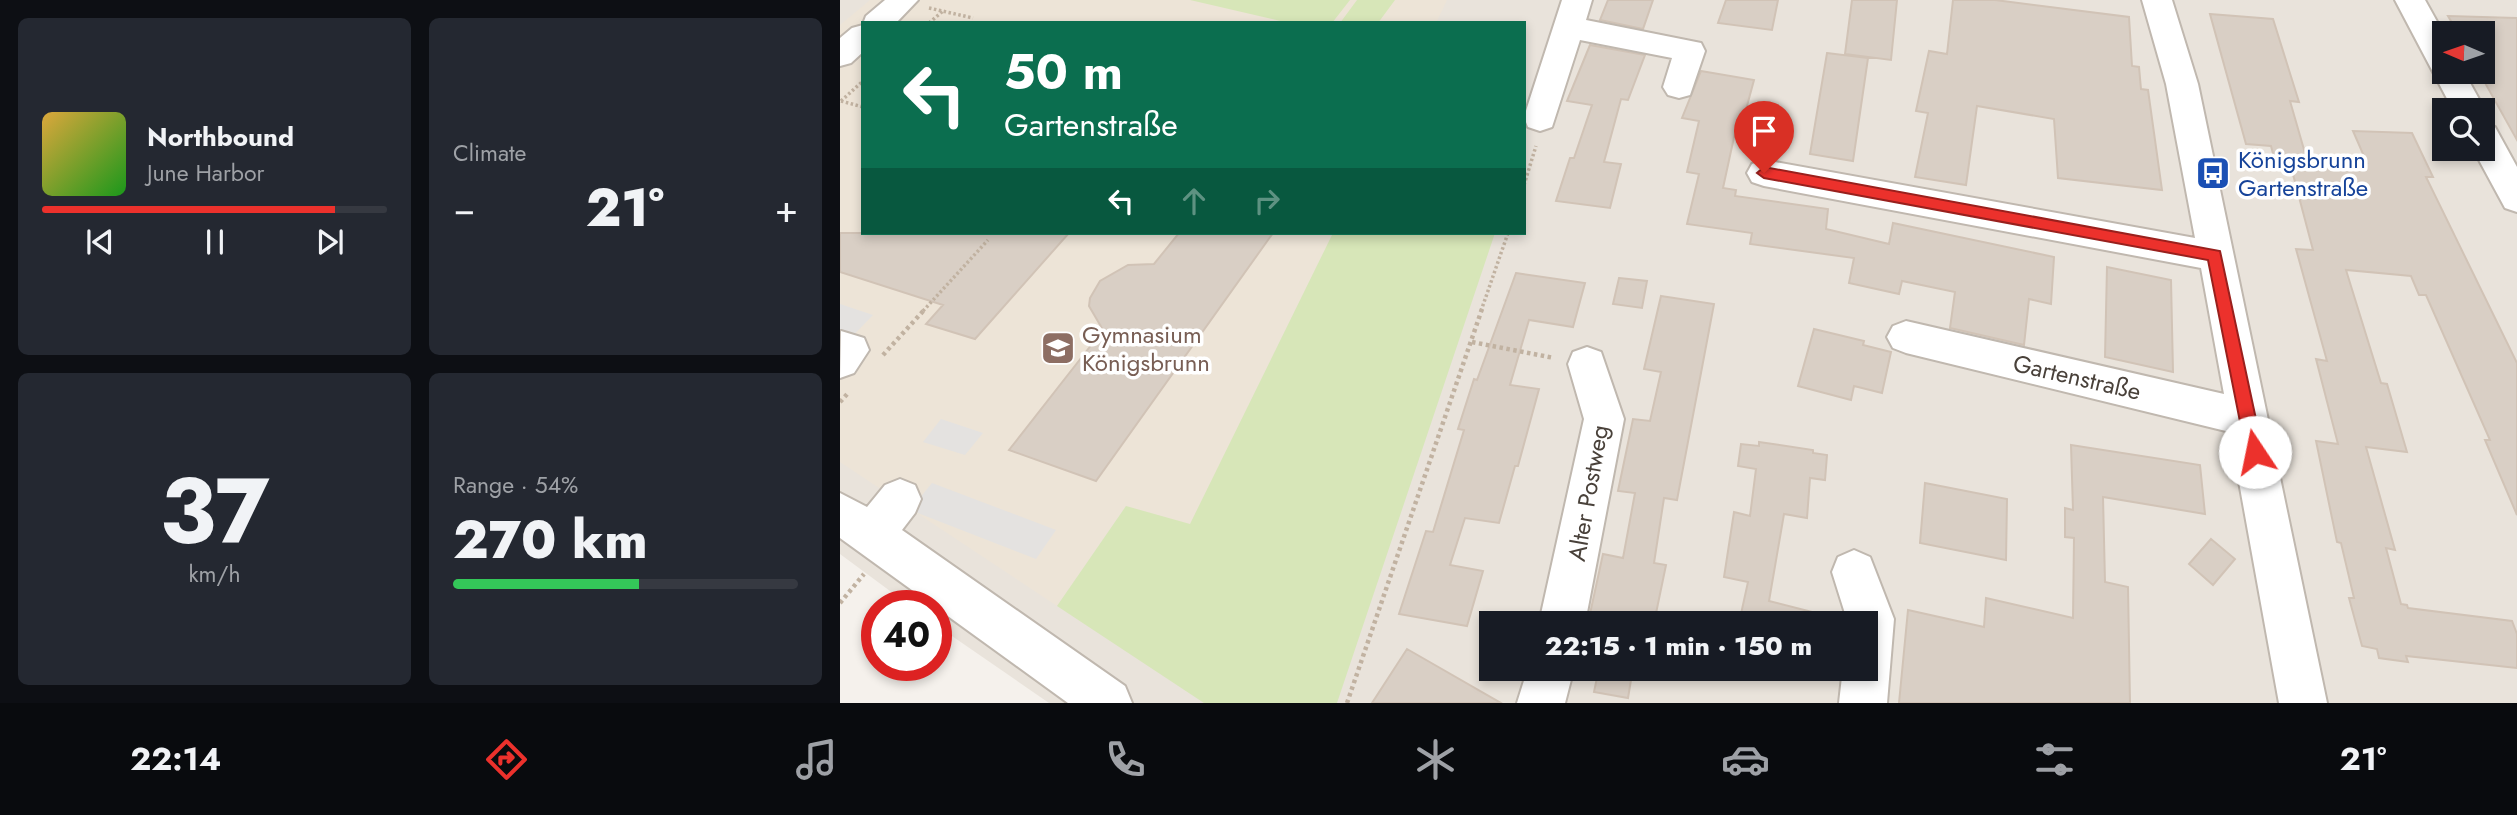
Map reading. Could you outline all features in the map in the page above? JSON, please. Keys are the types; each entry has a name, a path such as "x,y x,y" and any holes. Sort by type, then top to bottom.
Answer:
{"street":[{"path":"2410,0 2432,41"},
{"path":"879,21 902,1"},
{"path":"2150,1 2185,98 2303,703"},
{"path":"1540,119 1572,13 1690,51 1679,87"},
{"path":"840,55 861,37"},
{"path":"2495,158 2517,199"},
{"path":"1764,173 2215,256"},
{"name":"Gartenstraße","path":"1906,337 2248,418"},
{"name":"Alter Postweg","path":"1565,611 1604,419 1587,364"},
{"path":"900,499 856,524 1108,703"},
{"path":"1854,572 1871,619 1863,703"},
{"path":"1541,703 1547,681"}],"path":[{"path":"902,1 973,18"},
{"path":"931,21 943,11"},
{"path":"840,101 861,83"},
{"path":"840,101 861,106"},
{"path":"1526,179 1536,150 1540,119"},
{"path":"1347,703 1507,235"},
{"path":"840,402 854,363 988,240"},
{"path":"1472,342 1587,364"}],"shaded area":[{"path":"840,0 2517,0 2517,703 1049,703 952,636 952,590 889,590 840,554"},
{"name":"Gymnasium Königsbrunn","path":"870,0 1447,0 1437,21 861,21 861,235 1332,235 1190,525 1126,506 1057,606 840,462 840,25"},
{"path":"840,304 873,315 840,349"},
{"path":"941,419 983,433 965,455 923,442"},
{"path":"932,483 1056,530 1036,559 910,510"}],"green space":[{"path":"1190,0 1350,0 1334,21 1280,21"},
{"path":"1357,0 1395,0 1379,21 1341,21"},
{"path":"1332,235 1494,235 1337,703 1204,703 1057,606 1126,506 1190,524"}],"building":[{"path":"1608,0 1653,0 1643,29 1600,20"},
{"path":"1726,0 1778,0 1772,30 1718,23"},
{"path":"1852,0 1897,0 1891,60 1845,54"},
{"path":"1953,0 1995,0 2129,17 2132,66 2139,67 2141,89 2148,90 2162,190 2058,178 2054,119 1977,106 1966,185 1915,177 1928,113 1916,111 1929,51 1947,54"},
{"path":"2210,14 2273,19 2299,102 2290,101 2307,160 2367,163 2353,131 2412,133 2433,177 2426,177 2517,363 2517,515 2485,440 2490,440 2426,295 2419,295 2411,276 2346,270 2381,383 2387,384 2407,452 2366,447 2395,550 2386,548 2401,604 2407,605 2408,608 2512,621 2517,634 2517,668 2406,656 2408,662 2379,658 2377,649 2362,646 2349,598 2354,598 2341,543 2337,542 2316,441 2338,444 2316,359 2327,361 2296,249 2313,250 2290,163 2275,161 2271,146 2246,144"},
{"path":"2448,16 2517,18 2517,140 2486,84 2496,84 2496,21 2451,21"},
{"path":"1590,45 1645,55 1628,100 1621,99 1604,162 1621,164 1610,208 1556,201 1592,105 1567,101"},
{"path":"1827,53 1868,58 1853,161 1810,154"},
{"path":"1701,71 1754,80 1741,128 1736,128 1723,188 1736,190 1735,196 1828,209 1826,229 1889,244 1893,223 2054,257 2051,304 2029,299 2024,345 1950,328 1955,292 1902,281 1899,294 1849,283 1854,258 1750,244 1752,233 1687,224 1699,174 1687,172 1699,121 1682,118"},
{"path":"840,233 1067,235 975,339 926,324 943,305 840,272"},
{"path":"1177,235 1272,235 1096,481 1009,450 1103,330 1089,306 1090,298 1100,281 1128,265 1154,264"},
{"path":"2107,267 2171,280 2173,372 2105,357"},
{"path":"1516,273 1585,283 1573,327 1529,320 1510,385 1539,389 1518,466 1515,466 1499,523 1465,518 1450,565 1483,571 1467,626 1399,614 1426,531 1433,532 1464,430 1458,429 1474,379 1477,380"},
{"path":"1619,278 1647,281 1642,308 1613,304"},
{"path":"1661,296 1714,304 1677,500 1664,498 1654,563 1666,565 1656,611 1591,611 1603,554 1623,558 1635,493 1618,491 1633,419 1650,421 1661,372 1644,369"},
{"path":"1814,329 1864,341 1863,345 1891,352 1882,393 1854,386 1851,400 1798,386"},
{"path":"1759,442 1813,450 1813,453 1827,455 1825,480 1810,478 1807,518 1784,514 1769,601 1808,611 1742,611 1748,582 1724,577 1734,512 1750,516 1756,469 1738,466 1741,444 1759,446"},
{"path":"2071,445 2200,465 2205,514 2103,497 2105,582 2128,587 2130,703 1899,703 1908,610 1984,627 1986,598 2073,618 2074,538 2065,537 2065,508 2073,510"},
{"path":"1925,483 2007,499 2006,560 1920,543"},
{"path":"2211,539 2235,559 2213,585 2189,564"},
{"path":"1407,649 1501,703 1372,703"},
{"path":"1596,681 1631,681 1628,698 1594,692"}],"place":[{"name":"Königsbrunn Gartenstraße","path":"2213,173"},
{"name":"Gymnasium Königsbrunn","path":"1058,348"}],"route":[{"path":"1764,173 2215,256 2255,452"}]}
